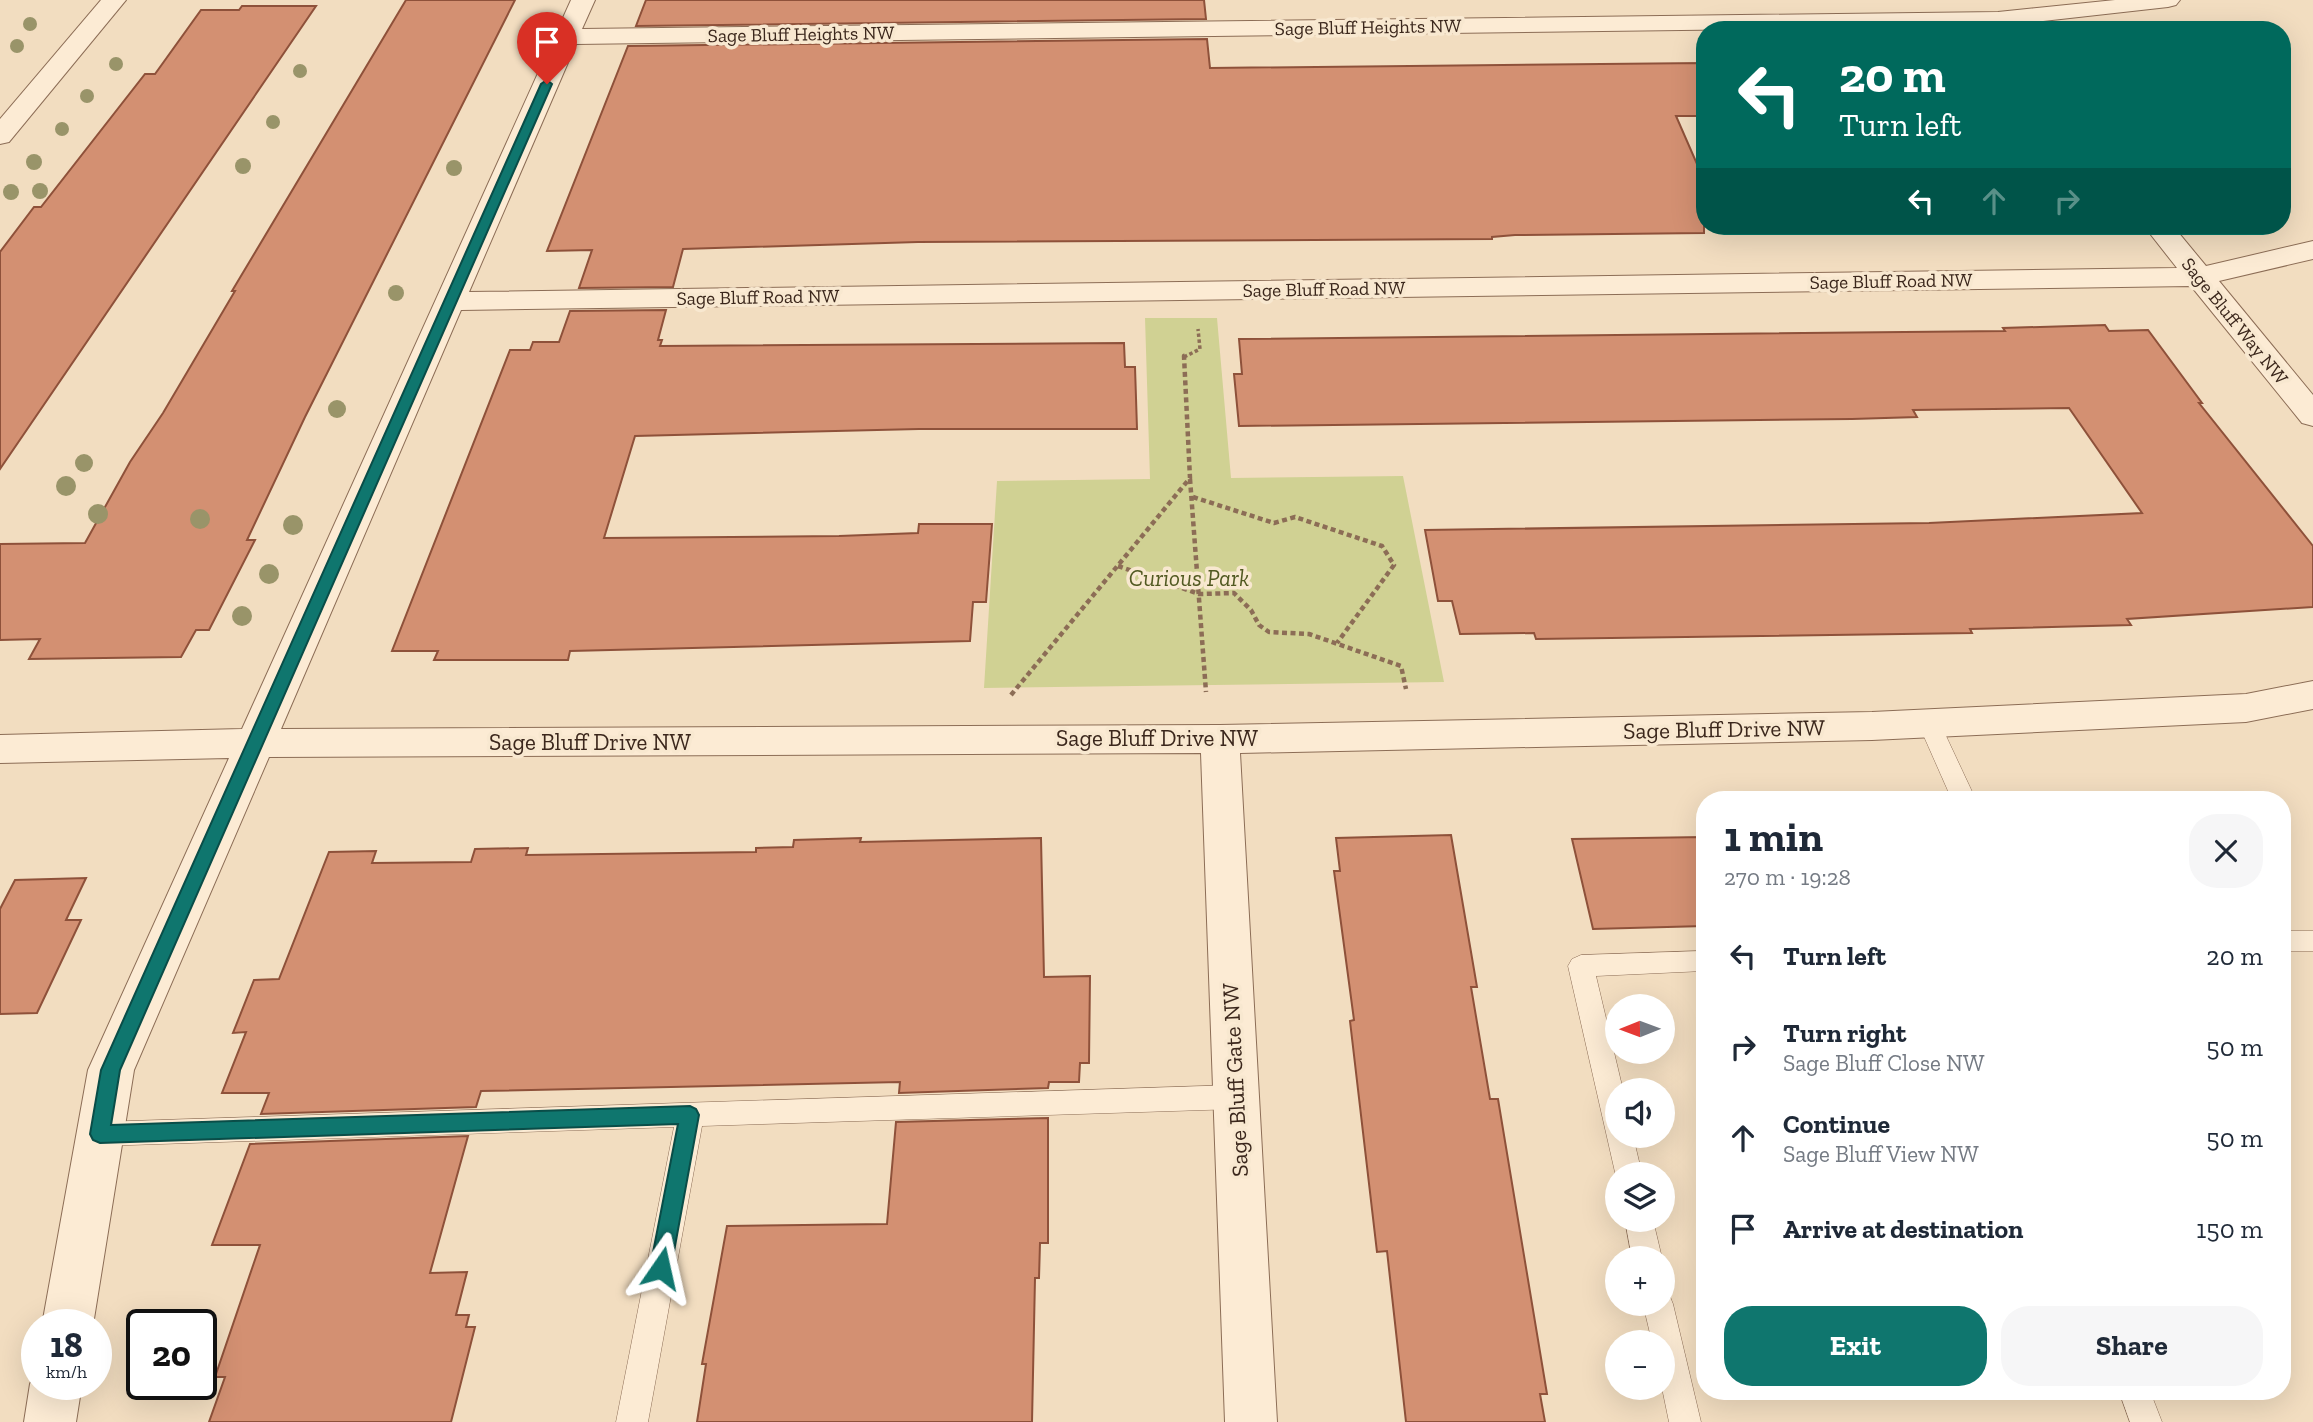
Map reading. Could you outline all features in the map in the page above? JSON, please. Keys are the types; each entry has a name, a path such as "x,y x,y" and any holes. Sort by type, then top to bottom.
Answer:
{"street":[{"path":"0,136 114,0"},
{"path":"70,1309 111,1070 583,0"},
{"name":"Sage Bluff Heights NW","path":"567,37 1996,16 2080,12 2168,0"},
{"name":"Sage Bluff Way NW","path":"2165,235 2313,416"},
{"name":"Sage Bluff Road NW","path":"452,301 2197,276 2313,250"},
{"name":"Sage Bluff Drive NW","path":"0,749 256,743 1220,738 1929,723 2246,708 2313,695"},
{"name":"Sage Bluff Gate NW","path":"1220,738 1251,1422"},
{"path":"50,1422 54,1400"}],"lane":[{"path":"1929,723 1960,791"},
{"path":"2291,942 2313,941"},
{"path":"1606,1078 1581,966 1696,961"},
{"path":"100,1134 1236,1097"},
{"path":"632,1422 690,1115"},
{"path":"1661,1316 1685,1422"},
{"path":"2137,1400 2146,1422"}],"path":[{"path":"1198,326 1200,349 1184,356 1206,692"},
{"path":"1011,695 1190,478"},
{"path":"1192,498 1274,523 1295,517 1382,546 1394,565 1337,643"},
{"path":"1118,566 1199,594 1234,593 1251,610 1259,625 1269,632 1309,634 1401,666 1406,690"}],"green space":[{"name":"Curious Park","path":"1145,318 1217,318 1231,478 1403,476 1444,682 984,688 997,481 1150,479"}],"building":[{"path":"406,0 515,0 305,417 247,540 255,540 209,630 196,630 181,657 29,659 40,639 0,640 0,544 85,543 130,462 163,413 235,291 232,291"},
{"path":"646,0 1204,0 1206,19 636,26"},
{"path":"242,6 316,6 0,469 0,252 34,207 41,207 145,74 155,74 201,10 239,10"},
{"path":"1207,39 1210,68 1696,63 1696,116 1676,116 1696,162 1696,233 1515,235 1492,239 918,242 683,249 673,287 579,288 592,250 547,251 628,46"},
{"path":"666,310 658,340 662,340 660,346 1124,343 1125,367 1135,367 1137,429 919,429 635,436 604,538 839,536 918,533 919,524 992,524 986,602 973,602 970,641 570,651 568,660 434,660 438,651 392,651 510,350 530,350 533,342 559,342 570,311"},
{"path":"2105,325 2109,331 2148,330 2202,403 2199,403 2313,546 2313,607 2127,619 2131,625 1970,629 1972,633 1536,639 1534,633 1460,634 1452,601 1438,601 1425,530 1929,523 2142,513 2069,408 1913,410 1917,417 1852,419 1239,426 1234,374 1242,374 1239,339 2005,331 2003,328"},
{"path":"1451,835 1477,987 1471,987 1490,1099 1498,1099 1547,1394 1540,1394 1545,1422 1406,1422 1387,1251 1377,1252 1350,1021 1354,1020 1334,871 1340,871 1336,838"},
{"path":"1696,837 1696,926 1593,929 1572,839"},
{"path":"861,838 860,842 1041,838 1044,977 1090,976 1089,1063 1080,1063 1079,1082 1049,1082 1048,1088 899,1093 900,1082 481,1091 476,1107 261,1114 269,1093 222,1093 246,1032 233,1033 254,980 279,979 329,852 376,851 372,863 471,862 475,849 528,848 526,855 756,852 756,848 793,847 794,840"},
{"path":"86,878 66,920 81,920 37,1013 0,1014 0,909 15,880"},
{"path":"1048,1118 1048,1243 1040,1243 1039,1278 1035,1278 1032,1422 697,1422 706,1364 702,1364 727,1226 887,1224 896,1122"},
{"path":"468,1136 430,1273 467,1272 456,1315 469,1315 466,1327 475,1327 451,1422 209,1422 225,1377 217,1377 217,1371 260,1245 212,1245 250,1144"}],"route":[{"path":"547,84 111,1070 100,1134 690,1115 661,1268"}]}
